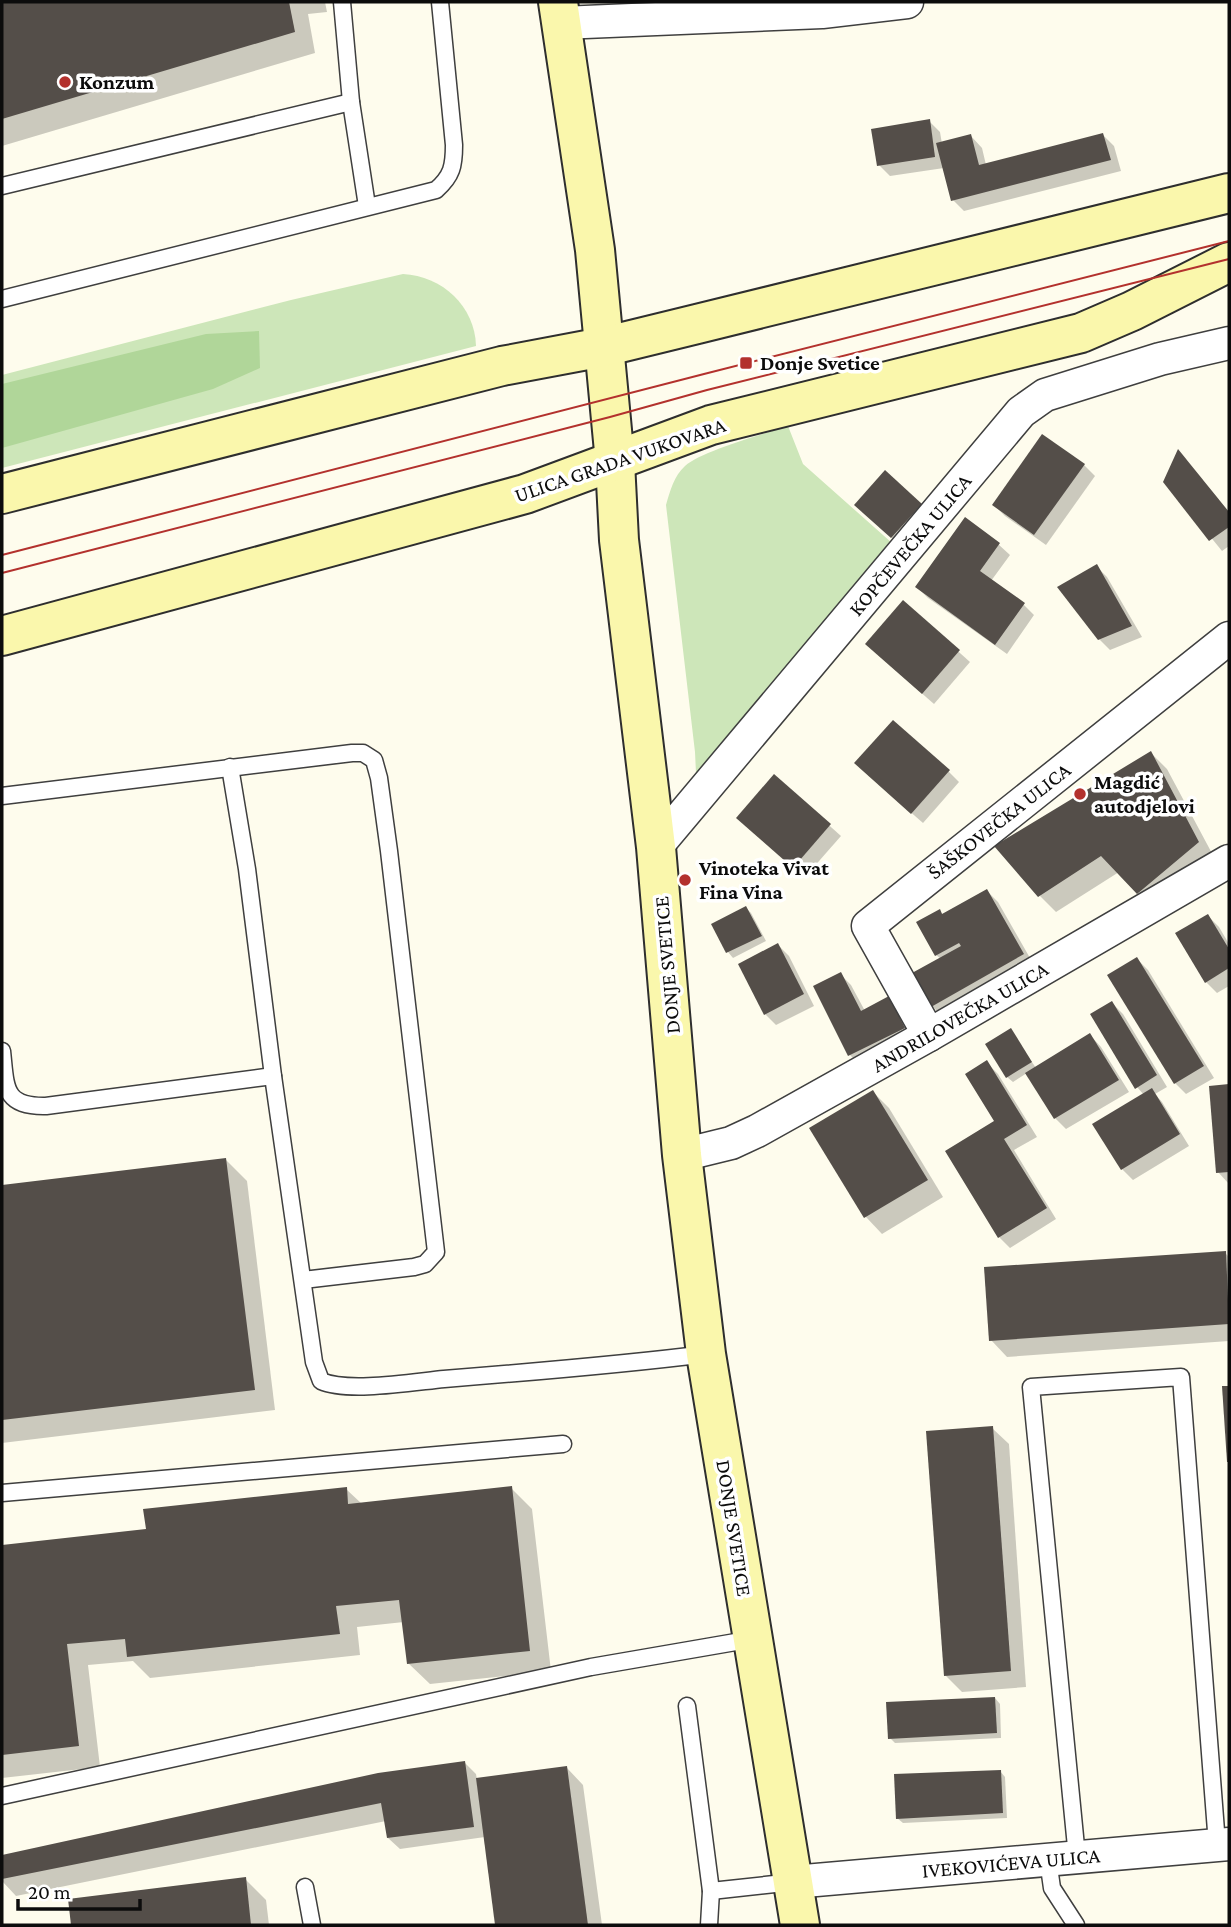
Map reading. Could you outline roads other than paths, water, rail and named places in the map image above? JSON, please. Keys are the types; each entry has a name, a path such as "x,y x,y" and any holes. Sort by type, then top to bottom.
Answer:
{"street":[{"path":"560,12 822,12 906,2"},
{"name":"DONJE SVETICE","path":"560,12 595,250 615,462 619,540 656,847 682,1154 706,1354 800,1925"},
{"path":"2,494 502,366 603,347 1229,193"},
{"name":"ULICA GRADA VUKOVARA","path":"2,636 526,494 711,425 1081,333 1132,311 1229,262"},
{"name":"KOPČEVEČKA ULICA","path":"656,847 1021,412 1045,395 1160,359 1229,343"},
{"name":"ŠAŠKOVEČKA ULICA","path":"929,1035 868,926 1229,638"},
{"name":"ANDRILOVEČKA ULICA","path":"682,1154 731,1143 757,1131 1229,861"},
{"name":"IVEKOVIĆEVA ULICA","path":"793,1882 1223,1844"}],"lane":[{"path":"342,2 351,102 367,206"},
{"path":"2,299 436,190 449,178 454,165 440,2"},
{"path":"2,186 351,102"},
{"path":"2,796 363,753 374,760 379,778 436,1252 425,1264 303,1280"},
{"path":"230,767 247,869 273,1076 314,1362 321,1381 346,1387 642,1362 706,1354"},
{"path":"2,1051 5,1082 12,1099 26,1107 273,1076"},
{"path":"1076,1925 1052,1888 1063,1858 1031,1387 1181,1377 1223,1844"},
{"path":"2,1493 563,1444"},
{"path":"2,1796 591,1667 753,1639"},
{"path":"687,1706 711,1891 709,1925"},
{"path":"711,1891 793,1882"},
{"path":"304,1887 312,1925"}],"tram line":[{"path":"2,555 1229,241"},
{"path":"2,573 707,390 1229,259"}],"place":[{"name":"Konzum","path":"65,82"},
{"name":"Donje Svetice","path":"746,363"},
{"name":"Magdić autodjelovi","path":"1080,794"},
{"name":"Vinoteka Vivat Fina Vina","path":"685,880"}]}
